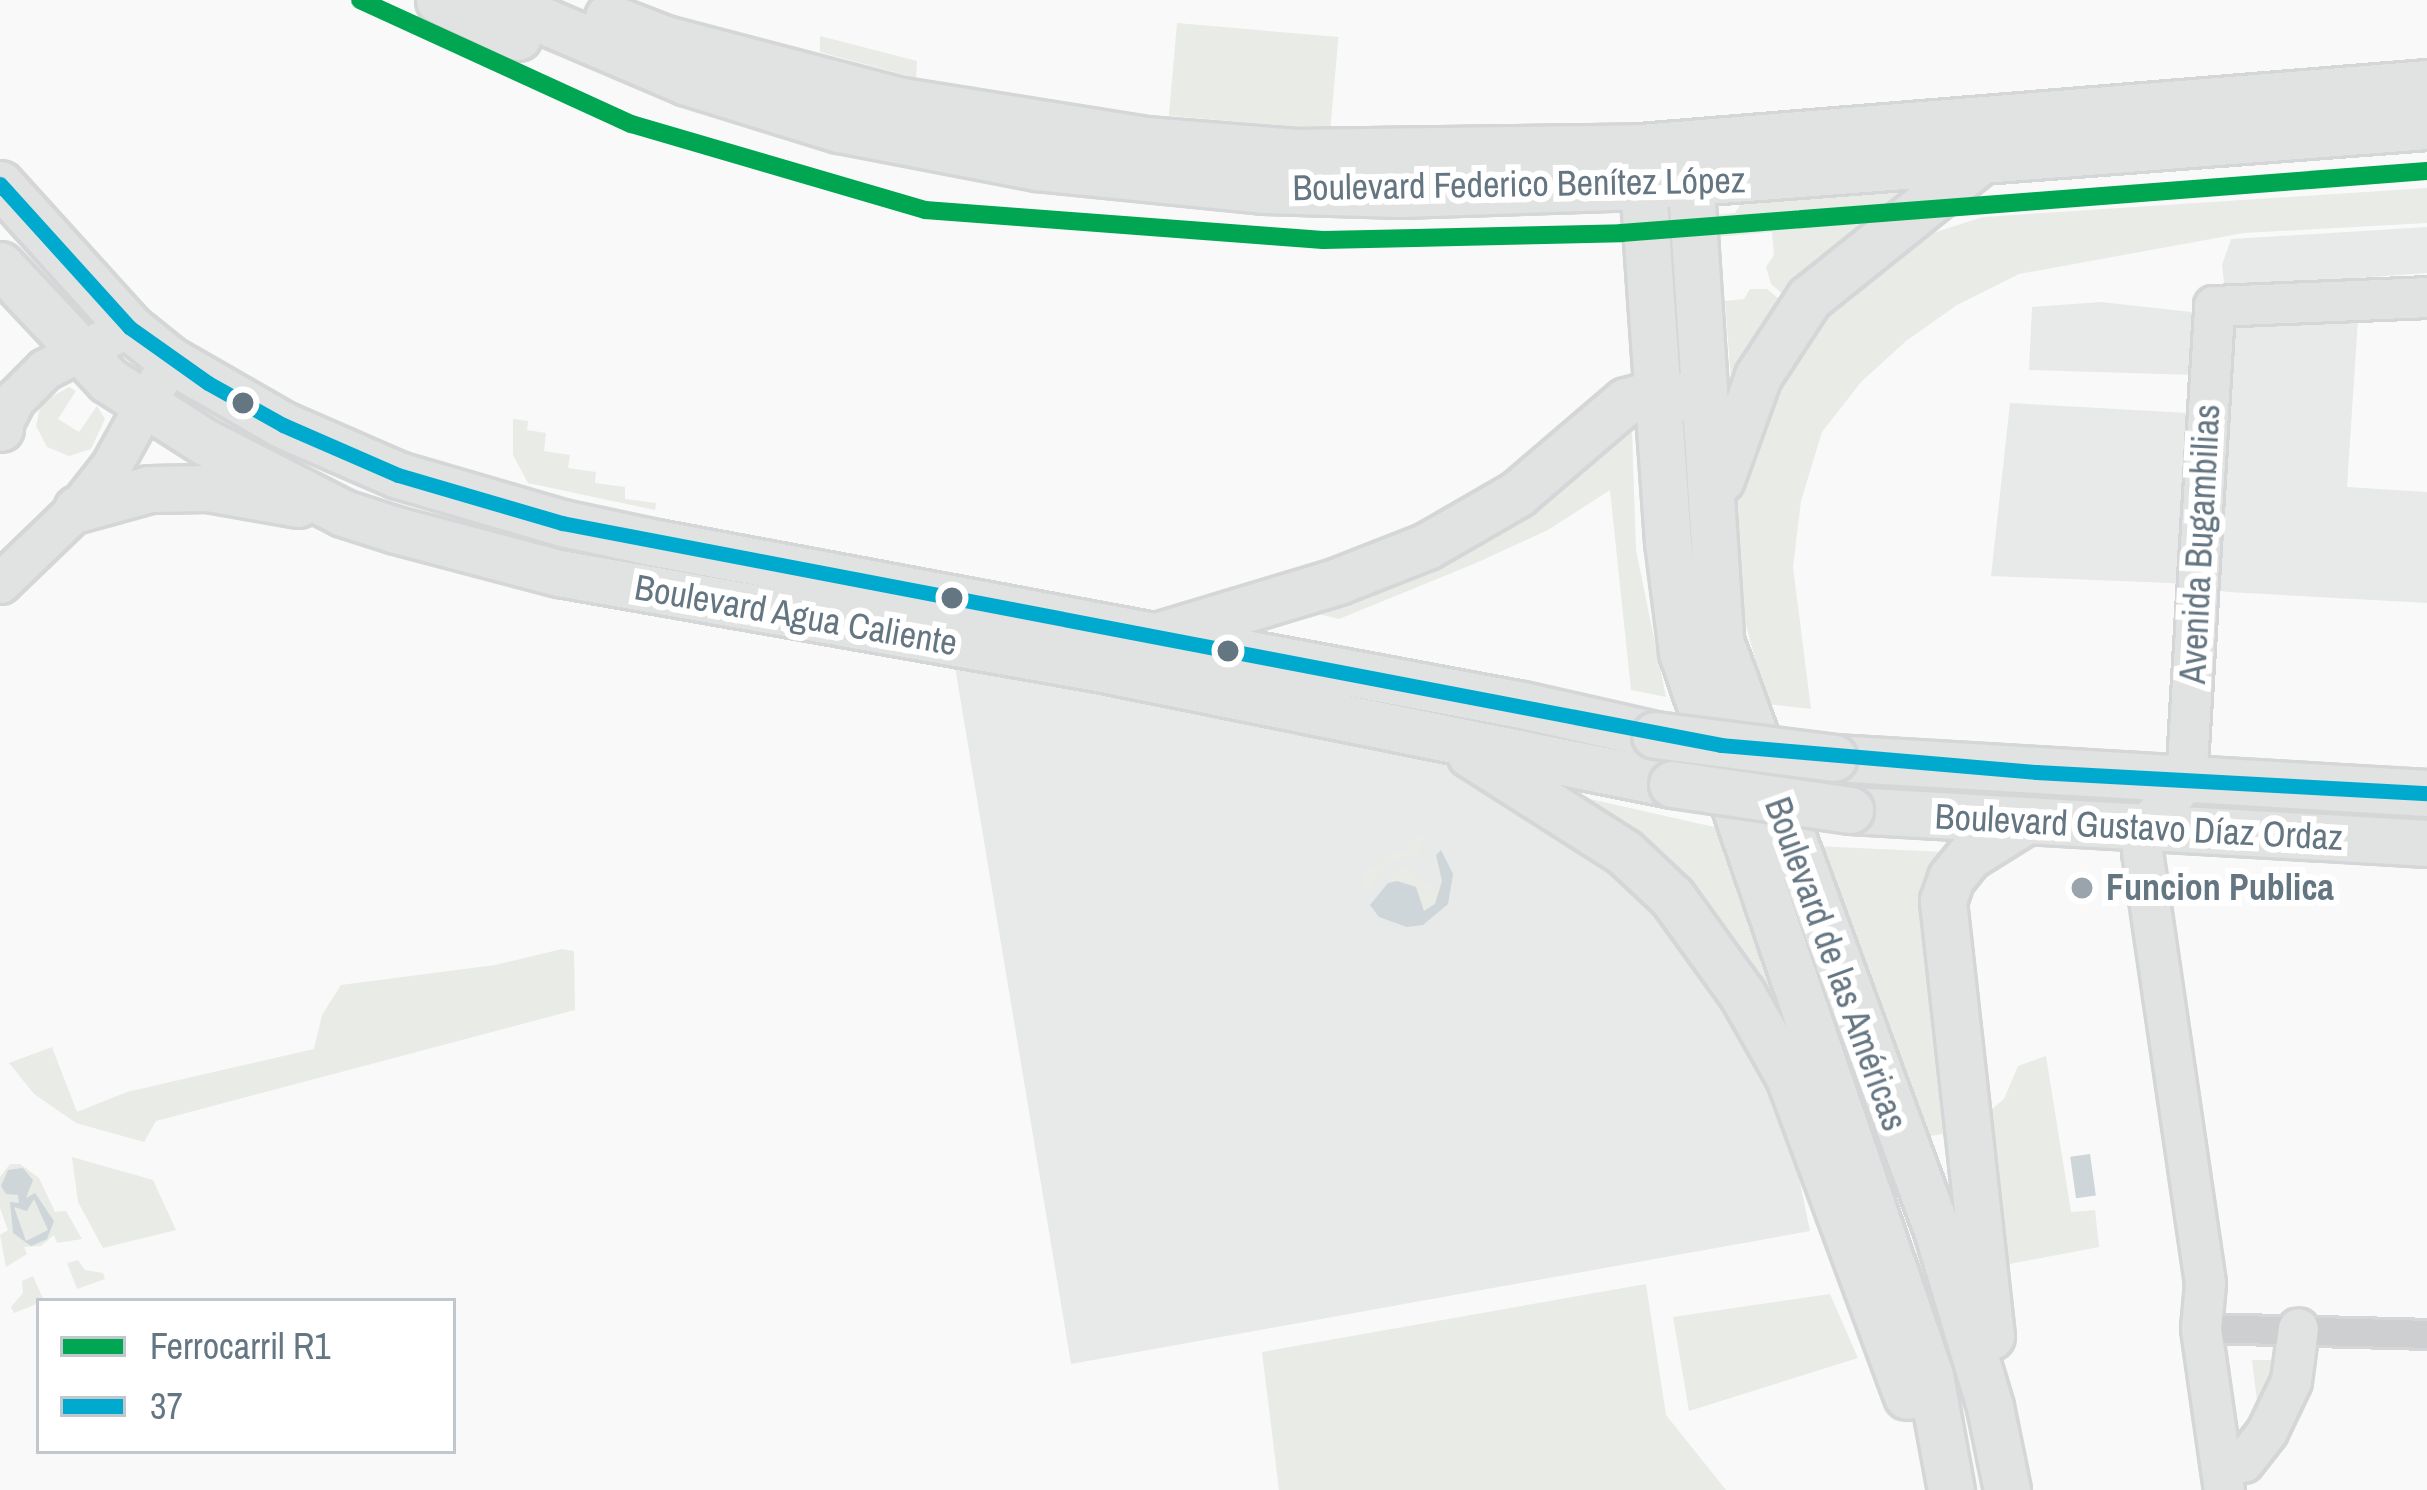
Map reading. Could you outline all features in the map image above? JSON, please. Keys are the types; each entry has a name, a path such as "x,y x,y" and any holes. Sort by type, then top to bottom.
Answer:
{"main road":[{"path":"439,0 670,99 715,110 757,107"},
{"name":"Boulevard Federico Benítez López","path":"495,0 757,107 930,148 1148,181 1400,194 2427,83"},
{"name":"Boulevard Federico Benítez López","path":"567,0 665,39 793,76 902,101 1156,141 1641,167"},
{"path":"627,0 793,76"},
{"name":"Boulevard Federico Benítez López","path":"1690,163 1979,162 2427,127"},
{"path":"1710,517 1744,409 1784,330 1828,278 1979,162"},
{"name":"Boulevard de las Américas","path":"1690,163 1710,517 1725,659 1937,1230 1974,1348 2006,1480"},
{"name":"Boulevard de las Américas","path":"1641,167 1682,652 1847,1183 1930,1376 1951,1490"},
{"name":"Boulevard Agua Caliente","path":"0,184 129,327 170,360 283,425 447,491 562,523 1522,705 1654,735"},
{"name":"Boulevard Agua Caliente","path":"0,265 78,350 147,405 343,513 455,548 579,577 1431,733 1672,784"},
{"path":"1150,638 1339,580 1448,536 1516,494 1626,401 1659,392 1687,398 1707,422"},
{"path":"77,509 149,489 208,488 343,513"},
{"path":"1431,733 1594,830 1672,897 1772,1040 1847,1183 1938,1490"},
{"name":"Boulevard Gustavo Díaz Ordaz","path":"1654,735 1834,758 2427,793"},
{"name":"Boulevard Gustavo Díaz Ordaz","path":"1672,784 1850,809 2427,843"},
{"path":"2006,1480 1943,901 1951,878 1969,856 2025,821"},
{"path":"1847,1183 1951,1164 1968,1147"}],"street":[{"name":"Avenida Bugambilias","path":"2186,781 2214,306 2427,297"},
{"path":"0,428 30,382 78,350 129,327"},
{"path":"0,583 77,509 128,442 170,360"},
{"path":"2186,781 2143,828 2142,853 2204,1283 2238,1481"},
{"path":"2213,1326 2427,1334"},
{"path":"2238,1481 2291,1381 2298,1328"}],"shaded area":[{"path":"1177,23 1338,37 1330,130 1169,116"},
{"path":"820,36 917,61 916,78 820,52"},
{"path":"2427,188 2427,223 2244,233 2019,274 1957,305 1906,341 1861,382 1822,432 1801,501 1793,567 1811,709 1767,704 1729,547 1734,469 1812,318 1908,241 1983,217"},
{"path":"1927,189 1785,296 1771,284 1766,267 1774,255 1772,232 1715,237 1714,215 1735,213 1742,202"},
{"path":"2427,227 2427,273 2328,280 2335,319 2358,319 2347,487 2427,492 2427,603 2228,592 2171,583 1991,576 2010,403 2225,415 2227,376 2029,370 2032,307 2101,302 2228,316 2222,265 2231,239"},
{"path":"1750,289 1767,289 1782,301 1732,393 1725,301 1744,299"},
{"path":"69,387 76,391 58,419 79,432 97,406 105,419 91,449 69,456 47,447 36,426 41,403"},
{"path":"513,419 528,421 527,430 546,433 544,451 570,455 568,468 596,472 595,483 625,487 625,499 656,503 655,510 528,483 513,455"},
{"path":"1632,432 1636,550 1666,697 1631,690 1610,490 1548,530 1339,619 1310,612 1506,522 1580,475"},
{"path":"954,661 1358,737 1525,791 1634,870 1640,902 1658,899 1777,1070 1810,1231 1071,1364"},
{"path":"1559,792 1723,829 1811,1063 1756,975"},
{"path":"1412,835 1424,838 1419,853 1385,864 1370,889 1362,891 1363,876 1392,853 1407,849"},
{"path":"1814,846 1945,852 1924,919 1943,1134 1922,1137"},
{"path":"1441,850 1453,874 1448,904 1423,925 1407,927 1379,917 1370,905 1388,883 1416,887 1424,911 1435,904 1442,881 1436,855"},
{"path":"1407,866 1429,885 1441,886 1439,899 1423,912 1420,895 1407,882 1383,889 1395,870"},
{"path":"562,949 574,951 575,1010 156,1121 144,1142 76,1123 34,1094 9,1063 52,1047 77,1112 127,1092 314,1049 322,1015 341,985 495,965"},
{"path":"2046,1056 2071,1212 2095,1210 2099,1247 2009,1264 1992,1109 2004,1099 2018,1066"},
{"path":"2090,1154 2096,1196 2076,1198 2070,1157"},
{"path":"72,1157 153,1180 176,1230 103,1248 78,1202"},
{"path":"10,1164 20,1164 39,1178 55,1212 66,1211 82,1239 57,1243 54,1235 41,1246 24,1247 27,1254 6,1267 0,1235 8,1230 0,1208 0,1177"},
{"path":"23,1168 33,1180 26,1198 35,1193 54,1221 47,1239 31,1246 13,1233 10,1202 19,1203 18,1195 6,1194 1,1186 8,1170","holes":["34,1199 48,1230 26,1241 14,1207 27,1211"]},
{"path":"78,1260 85,1270 103,1273 105,1279 77,1289 67,1263"},
{"path":"33,1276 43,1298 14,1313 11,1307 23,1293 22,1281"},
{"path":"1646,1284 1666,1415 1726,1490 1279,1490 1262,1352"},
{"path":"1830,1294 1858,1358 1689,1411 1673,1317"},
{"path":"2252,1360 2287,1360 2260,1425"}],"rail line":[{"name":"R1","path":"360,0 631,124 925,210 1323,240 1621,233 2427,171"}],"transit line":[{"name":"37","path":"0,184 129,327 208,383 283,425 398,475 562,523 1721,745 2036,772 2427,793"}],"place":[{"name":"Funcion Publica","path":"2082,888"}]}
